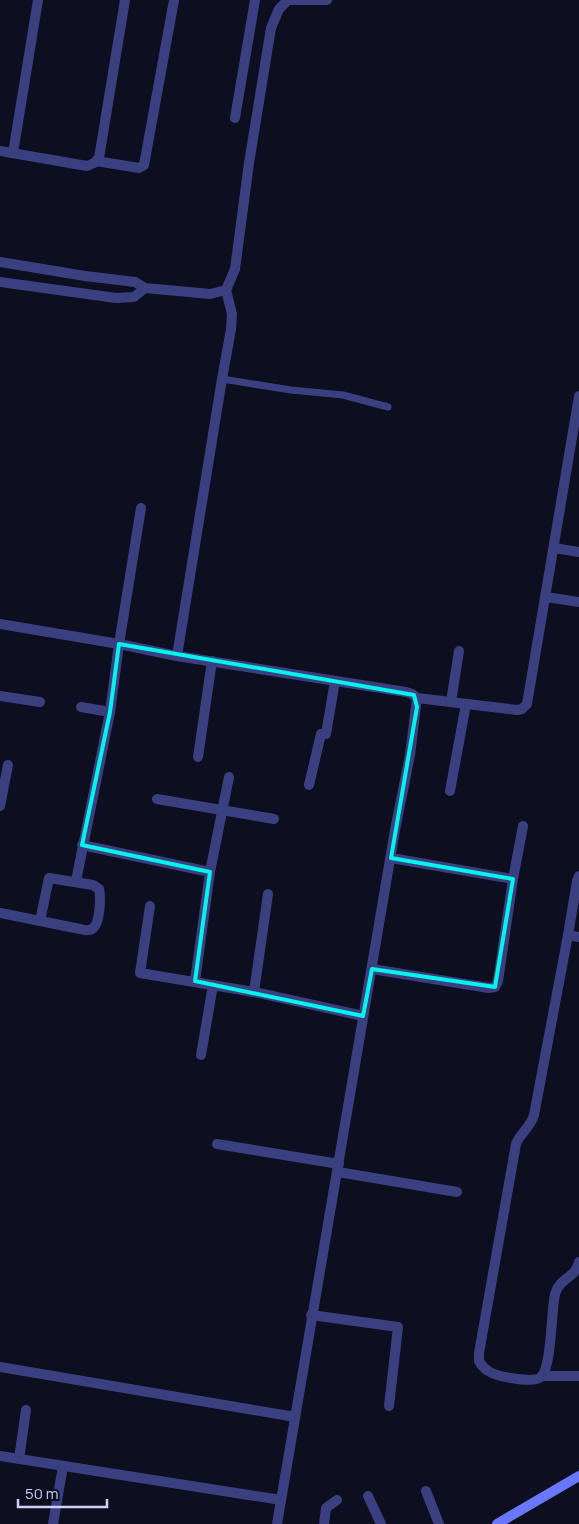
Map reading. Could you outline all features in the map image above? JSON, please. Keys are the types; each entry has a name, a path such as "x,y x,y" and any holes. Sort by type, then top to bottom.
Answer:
{"street":[{"path":"13,154 38,0"},
{"path":"96,162 99,158 125,0"},
{"path":"0,151 87,166 96,162 138,168 144,165 174,0"},
{"path":"235,118 255,0"},
{"path":"177,656 232,319 226,290 235,269 249,163 271,28 279,9 288,0 327,0"},
{"path":"0,262 135,282 145,288 210,294 226,290"},
{"path":"0,282 116,298 134,297 145,288"},
{"path":"0,624 177,656 406,692 417,698 518,710 526,707 530,697 578,403"},
{"path":"76,881 110,712 141,508"},
{"path":"554,548 579,552"},
{"path":"546,597 579,602"},
{"path":"451,702 459,651"},
{"path":"198,757 212,661"},
{"path":"309,785 321,734 326,734 336,681"},
{"path":"0,696 40,702"},
{"path":"277,1524 311,1315 410,755 417,698"},
{"path":"450,791 466,704"},
{"path":"81,707 110,712"},
{"path":"0,806 8,765"},
{"path":"195,981 210,872 229,777"},
{"path":"157,799 274,819"},
{"path":"372,969 495,988 498,981 523,826"},
{"path":"82,845 210,872"},
{"path":"391,858 513,879"},
{"path":"579,876 577,881 574,936 534,1115 530,1126 520,1136 516,1144 478,1361 486,1370 503,1377 579,1376"},
{"path":"0,913 40,921 85,930 94,928 101,898 99,889 76,881 49,878 40,921"},
{"path":"254,992 268,894"},
{"path":"150,906 140,973 254,992 363,1016"},
{"path":"201,1055 213,985"},
{"path":"217,1144 457,1192"},
{"path":"542,1376 551,1335 555,1294 560,1283 576,1270 579,1262"},
{"path":"311,1315 398,1328 389,1406"},
{"path":"0,1367 295,1416"},
{"path":"19,1459 26,1410"},
{"path":"0,1456 281,1500"},
{"path":"53,1524 63,1466"},
{"path":"497,1524 511,1520 579,1476"},
{"path":"426,1491 439,1524"},
{"path":"368,1496 381,1524"},
{"path":"324,1524 326,1508 337,1500"}],"lane":[{"path":"222,379 301,392 343,396 388,407"}],"highlighted area":[{"path":"119,644 414,695 417,707 391,858 513,879 495,987 372,969 363,1016 195,981 210,872 82,845 110,712"}]}
